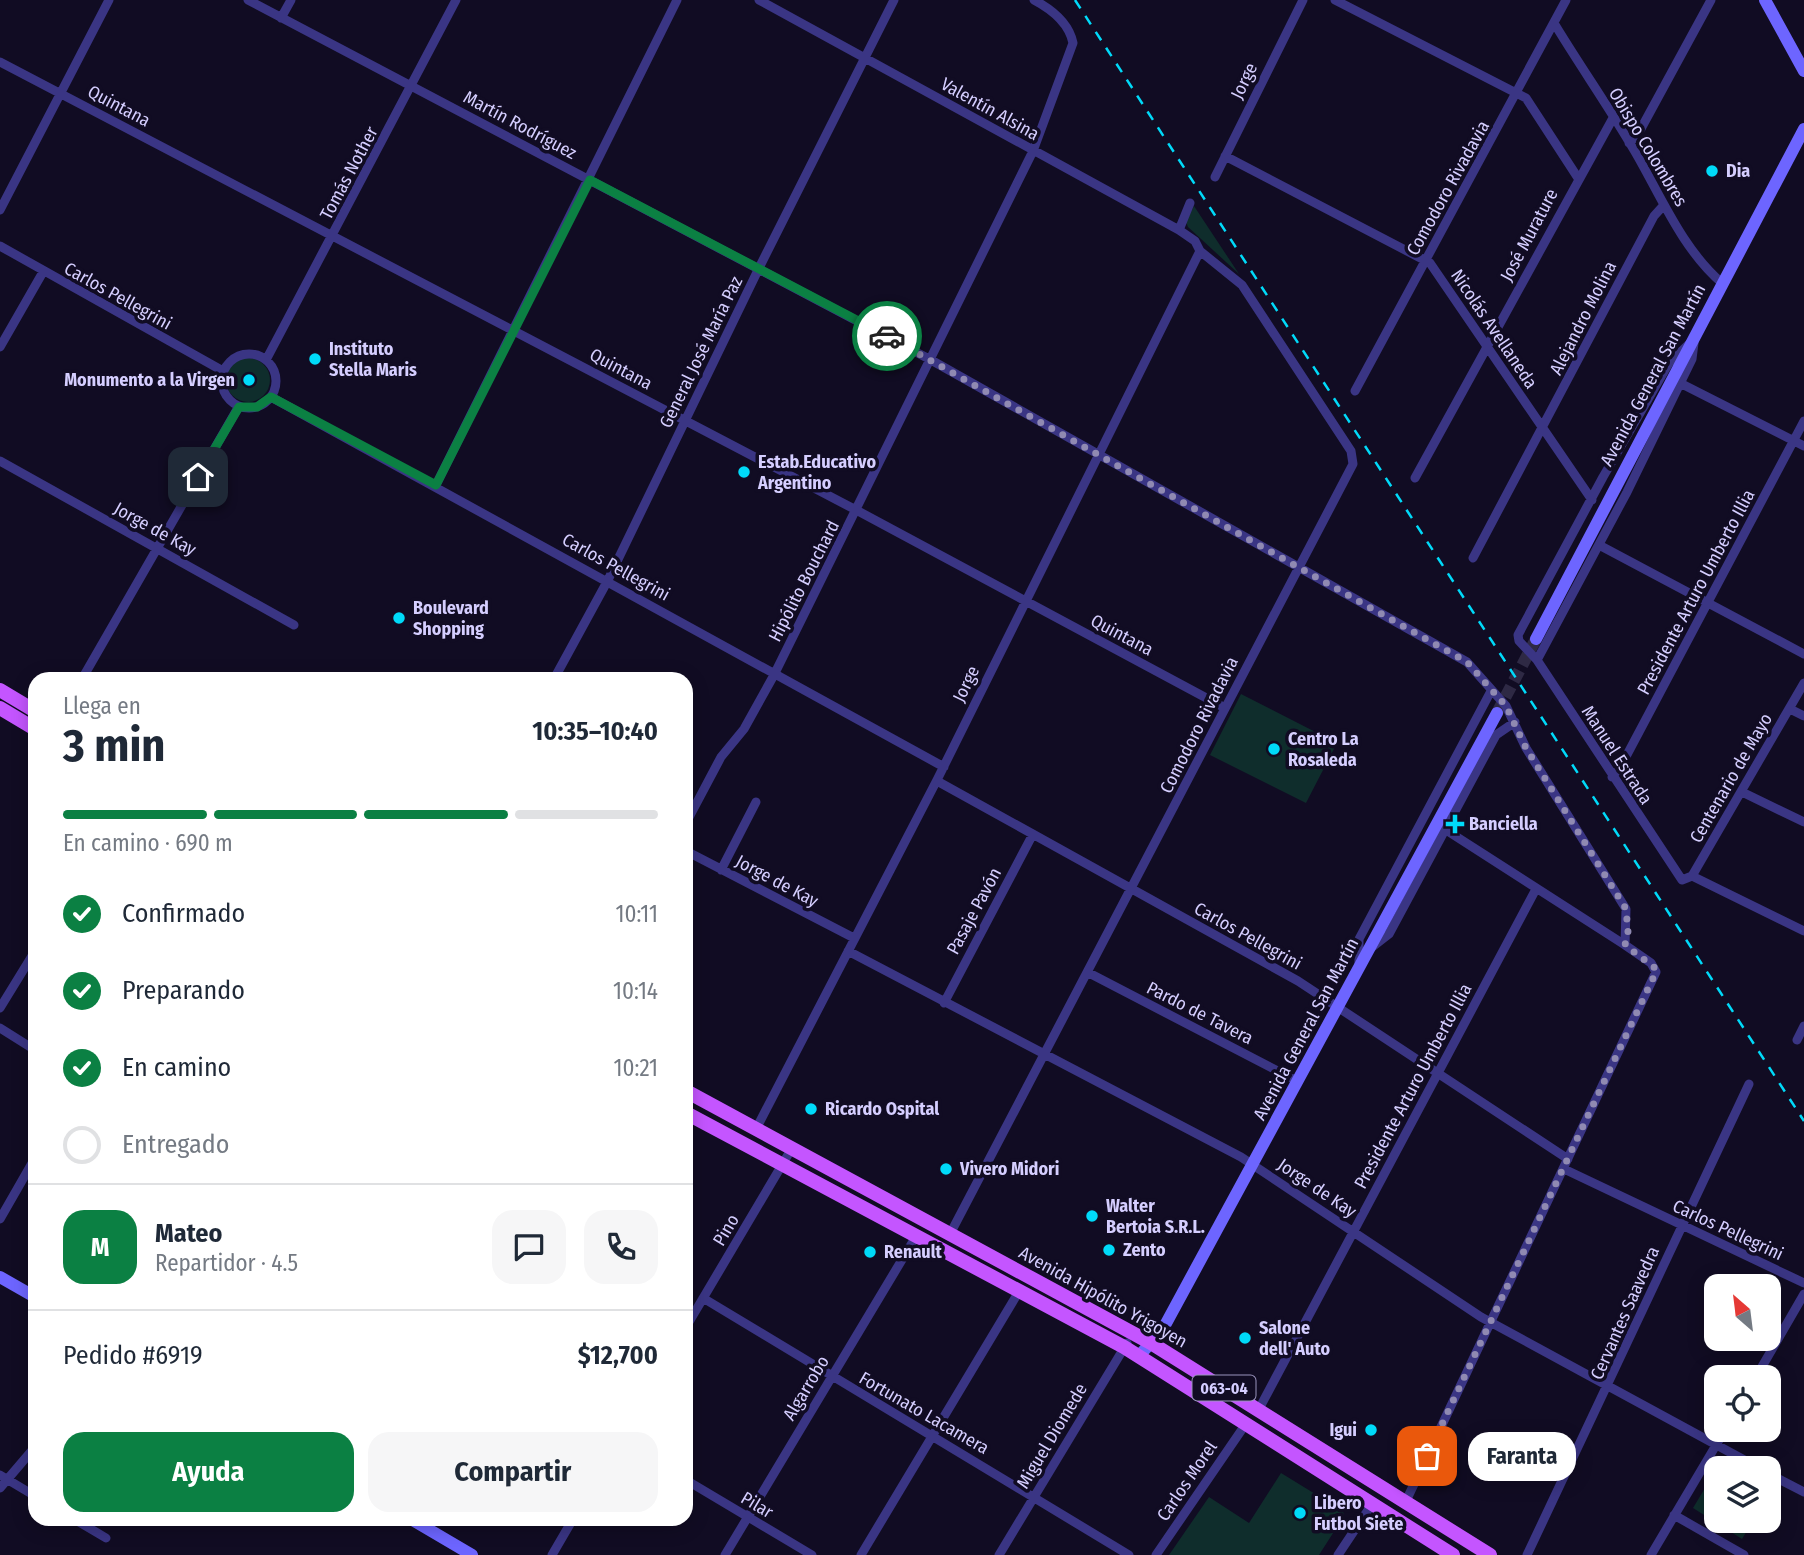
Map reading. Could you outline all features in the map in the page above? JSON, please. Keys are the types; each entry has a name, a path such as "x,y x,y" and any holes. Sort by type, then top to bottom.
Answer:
{"main road":[{"path":"1765,0 1804,71"},
{"name":"Avenida General San Martín","path":"1531,643 1675,381 1692,339 1804,129"},
{"path":"2,700 28,709"},
{"path":"2,700 28,723"},
{"name":"Avenida General San Martín","path":"1139,1356 1163,1329 1255,1164 1359,963 1497,712"},
{"name":"Avenida Hipólito Yrigoyen","path":"693,1095 949,1236 1134,1333 1490,1555"},
{"name":"Avenida Hipólito Yrigoyen","path":"693,1117 915,1238 1124,1347 1453,1555"},
{"path":"0,1277 28,1293"},
{"path":"423,1526 472,1555"}],"street":[{"path":"0,210 109,0"},
{"name":"Martín Rodríguez","path":"248,0 931,360 1460,657 1500,699 1515,722 1526,748 1626,909 1626,941"},
{"path":"281,18 291,0"},
{"name":"Tomás Nother","path":"266,360 334,236 456,0"},
{"path":"436,485 515,331 677,0"},
{"name":"Valentín Alsina","path":"759,0 1179,230 1195,241 1200,251"},
{"name":"General José María Paz","path":"558,672 608,579 759,268 894,0"},
{"name":"Hipólito Bouchard","path":"693,810 721,757 744,729 774,675 858,511 1033,151 1073,43 1055,14 1034,0"},
{"name":"Jorge","path":"1215,177 1303,0"},
{"path":"1335,0 1518,93 1533,104 1578,178"},
{"name":"Comodoro Rivadavia","path":"1355,391 1566,0"},
{"path":"1629,143 1637,136 1711,0"},
{"name":"Obispo Colombres","path":"1554,23 1629,143 1664,205 1708,271 1721,283"},
{"name":"Quintana","path":"0,62 858,511 1225,708"},
{"name":"José Murature","path":"1415,478 1613,118"},
{"name":"Nicolás Avellaneda","path":"1225,156 1434,267 1591,500"},
{"path":"1179,230 1190,203"},
{"name":"Alejandro Molina","path":"1473,558 1654,216 1664,205"},
{"name":"Carlos Pellegrini","path":"0,246 223,371"},
{"name":"Jorge","path":"756,1129 937,781 1200,251"},
{"name":"Comodoro Rivadavia","path":"949,1236 1352,470 1353,455 1242,285 1200,251"},
{"path":"0,347 43,272"},
{"path":"1531,643 1518,635 1669,363 1692,339"},
{"path":"253,354 266,360 276,381 271,397 257,407 239,407 222,388 223,371 238,356 253,354"},
{"path":"1537,660 1599,545 1675,381 1804,446"},
{"name":"Carlos Pellegrini","path":"271,397 608,579 774,675 944,767"},
{"path":"86,672 239,407"},
{"name":"Presidente Arturo Umberto Illia","path":"1612,777 1621,766 1804,421"},
{"name":"Jorge de Kay","path":"0,461 294,625"},
{"path":"1599,545 1804,654"},
{"name":"Manuel Estrada","path":"1531,643 1537,660 1679,879 1685,881 1692,876"},
{"name":"Centenario de Mayo","path":"1692,876 1804,683"},
{"path":"1359,963 1359,940 1491,691"},
{"path":"1790,709 1804,716"},
{"path":"1366,951 1389,934 1496,735 1515,722"},
{"name":"Carlos Pellegrini","path":"937,781 1337,1006 1568,1159"},
{"path":"1742,793 1804,822"},
{"path":"722,870 756,802"},
{"path":"1406,1501 1656,972 1651,962 1626,941 1536,889 1446,830"},
{"name":"Pasaje Pavón","path":"944,1003 1033,834"},
{"name":"Jorge de Kay","path":"693,855 854,938"},
{"path":"1692,876 1804,930"},
{"name":"Presidente Arturo Umberto Illia","path":"1259,1409 1536,889"},
{"name":"Jorge de Kay","path":"848,951 1255,1164 1490,1322 1736,1456"},
{"path":"0,1008 28,962"},
{"name":"Pardo de Tavera","path":"1089,974 1297,1081"},
{"path":"1797,1040 1804,1026"},
{"path":"0,1028 28,1046"},
{"name":"Cervantes Saavedra","path":"1528,1555 1609,1388 1749,1084"},
{"name":"Pino","path":"693,1315 792,1148"},
{"name":"Carlos Pellegrini","path":"1564,1169 1804,1283"},
{"path":"0,1219 28,1170"},
{"name":"Algarrobo","path":"725,1555 915,1238"},
{"path":"861,1555 1018,1293"},
{"path":"1763,1365 1804,1294"},
{"name":"Fortunato Lacamera","path":"703,1298 1129,1555"},
{"name":"Miguel Diomede","path":"999,1555 1134,1333"},
{"name":"Carlos Morel","path":"1156,1555 1245,1425"},
{"path":"1651,1555 1718,1442"},
{"path":"0,1488 4,1477 28,1454"},
{"path":"4,1477 28,1492"},
{"path":"1781,1480 1804,1492"},
{"name":"Pilar","path":"693,1484 812,1555"},
{"path":"1338,1555 1372,1504"},
{"path":"1674,1515 1744,1555"},
{"path":"86,1526 106,1538"},
{"path":"552,1555 569,1526"}],"green space":[{"path":"1194,206 1239,274 1188,227 1186,222"},
{"path":"248,358 257,359 264,364 269,371 269,389 264,396 257,401 248,402 239,401 232,396 227,389 226,380 227,371 232,364 239,359"},
{"name":"Centro La Rosaleda","path":"1241,694 1337,743 1306,803 1210,755"},
{"name":"Libero Futbol Siete","path":"1281,1473 1343,1511 1344,1516 1319,1555 1169,1555 1209,1497 1249,1523"},
{"path":"1704,1490 1704,1515 1693,1508"},
{"path":"1733,1533 1746,1533 1742,1539"}],"tunnel":[{"path":"1497,713 1536,639"}],"railway":[{"path":"1075,0 1804,1121"}],"way so far":[{"path":"887,336 1467,662 1506,706 1526,748 1626,909 1628,932 1625,945 1651,962 1654,967 1656,972 1427,1456"}],"place":[{"name":"Dia","path":"1712,171"},
{"name":"Instituto Stella Maris","path":"315,359"},
{"name":"Monumento a la Virgen","path":"249,380"},
{"name":"Estab.Educativo Argentino","path":"744,472"},
{"name":"Boulevard Shopping","path":"399,618"},
{"name":"Centro La Rosaleda","path":"1274,749"},
{"name":"Banciella","path":"1455,824"},
{"name":"Ricardo Ospital","path":"811,1109"},
{"name":"Vivero Midori","path":"946,1169"},
{"name":"Walter Bertoia S.R.L.","path":"1092,1216"},
{"name":"Zento","path":"1109,1250"},
{"name":"Renault","path":"870,1252"},
{"name":"Salone dell' Auto","path":"1245,1338"},
{"name":"Igui","path":"1371,1430"},
{"name":"Faranta","path":"1427,1456"},
{"name":"Libero Futbol Siete","path":"1300,1513"}],"route":[{"path":"198,477 239,407 257,407 271,397 436,485 590,180 887,336"}]}
